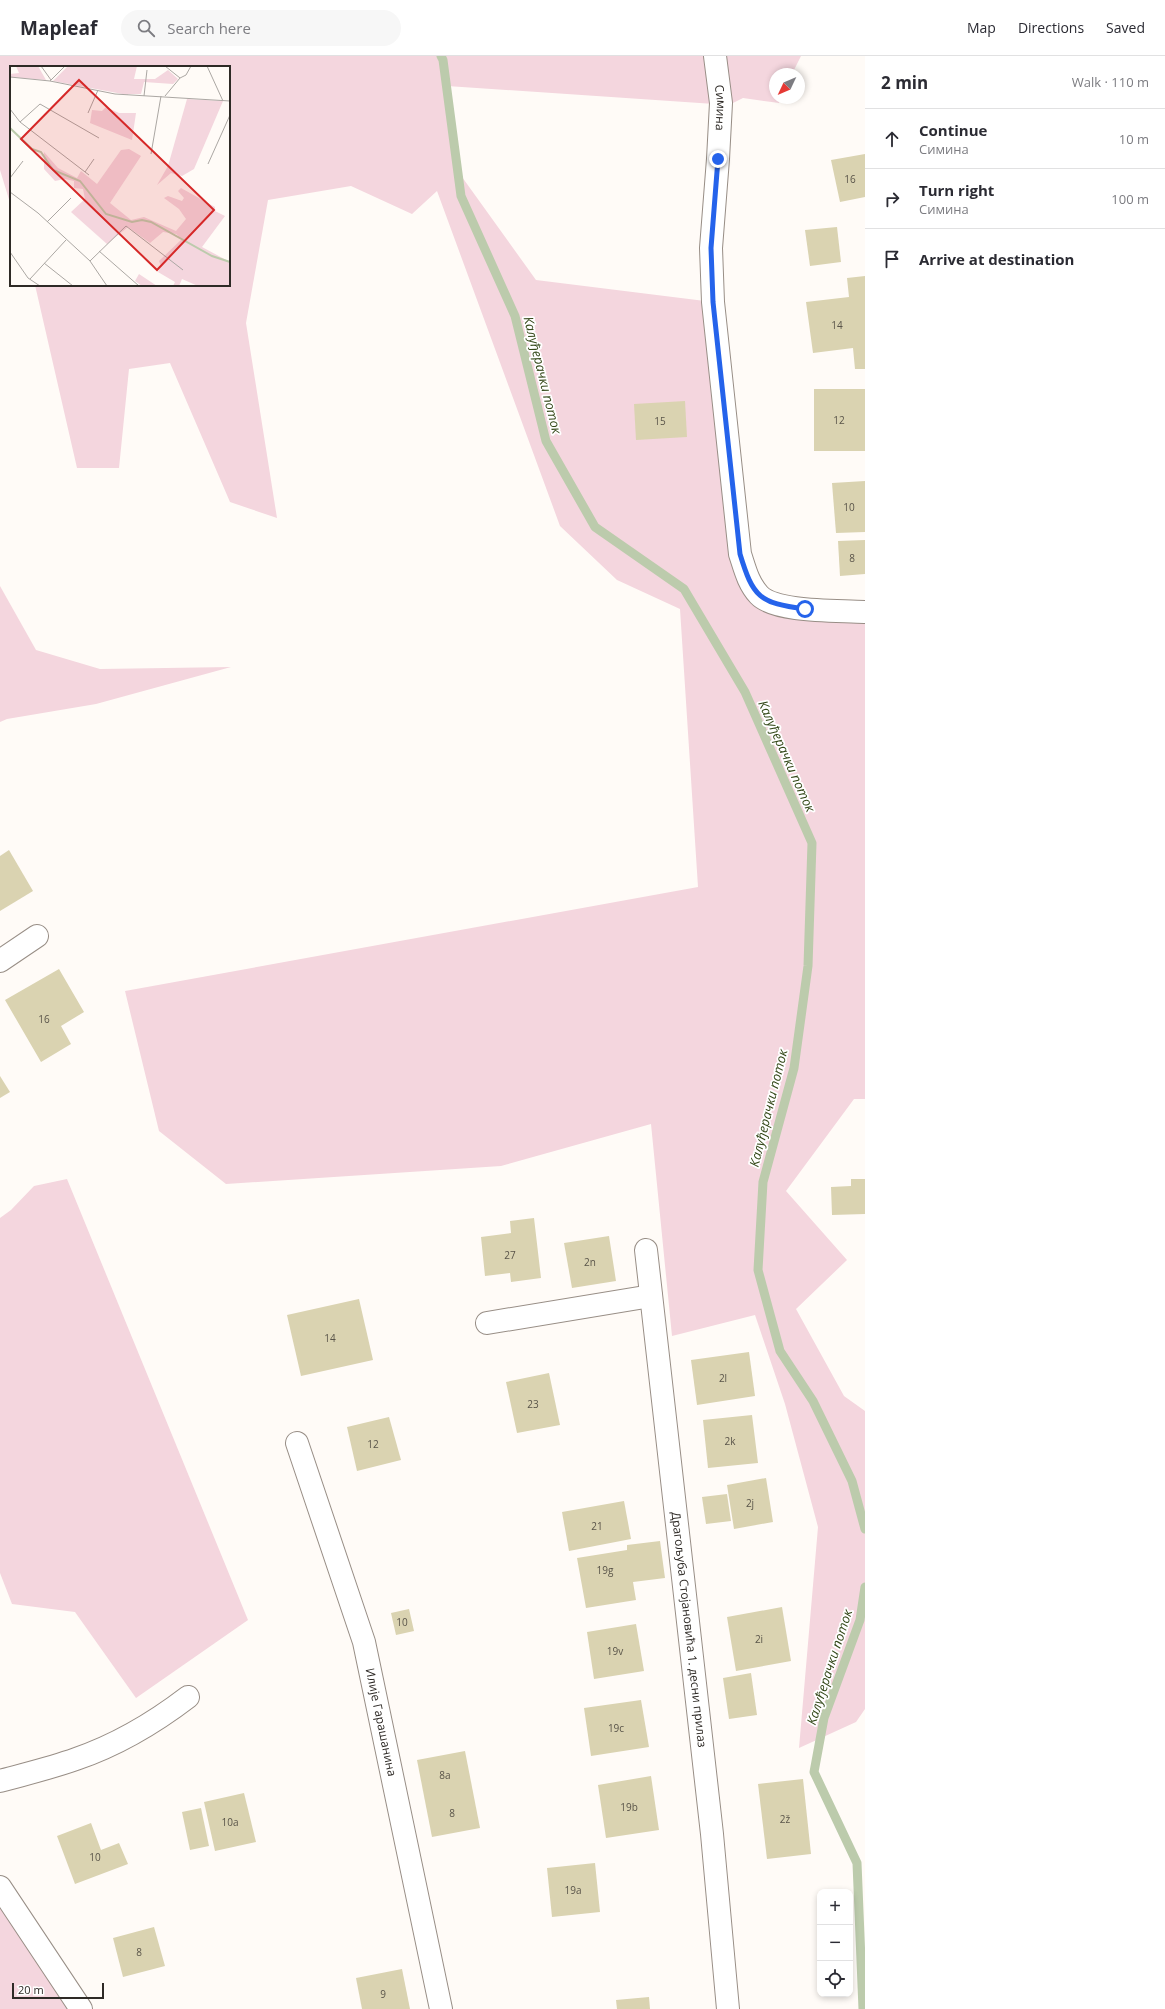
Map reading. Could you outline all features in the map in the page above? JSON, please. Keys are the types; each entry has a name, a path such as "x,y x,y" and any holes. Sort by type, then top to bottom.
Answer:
{"street":[{"name":"Симина","path":"715,56 721,103 711,248 713,302 740,554 748,580 760,597 777,605 865,612"},
{"path":"0,961 37,936"},
{"name":"Драгољуба Стојановића 1. десни прилаз","path":"646,1250 712,1834 728,2009"},
{"path":"487,1323 651,1296"},
{"name":"Илије Гарашанина","path":"297,1443 364,1642 441,2009"},
{"path":"0,1781 77,1759 122,1739 161,1717 188,1697"},
{"path":"0,1887 81,2009"}],"shaded area":[{"path":"0,56 801,56 795,68 769,68 769,102 743,98 729,105 447,86 457,170 536,280 713,302 748,580 805,609 865,611 865,1099 854,1099 786,1191 847,1260 796,1309 844,1396 865,1411 865,1709 856,1722 799,1748 818,1527 785,1404 755,1315 672,1336 651,1124 501,1166 226,1184 159,1131 125,991 698,887 680,609 617,580 560,526 437,191 412,214 351,186 268,200 246,323 277,518 230,502 170,363 129,369 119,468 77,468 35,286 230,286 230,66 10,66 10,203 0,170"},
{"path":"0,586 36,650 100,669 231,667 96,704 7,719 0,722"},
{"path":"67,1179 248,1620 136,1698 75,1612 12,1604 0,1573 0,1218 11,1210 34,1186"},
{"path":"0,1896 75,2009 0,2009"}],"building":[{"path":"865,154 865,197 840,202 831,160"},
{"path":"837,227 841,262 810,266 805,230"},
{"path":"865,276 865,369 855,369 853,348 813,353 806,302 849,297 847,278"},
{"path":"814,389 865,389 865,451 814,451"},
{"path":"685,401 687,437 636,440 634,404"},
{"path":"865,481 865,532 836,533 832,483"},
{"path":"865,540 865,574 840,576 838,541"},
{"path":"9,850 33,891 0,911 0,856"},
{"path":"59,969 84,1012 61,1026 71,1044 41,1062 5,1000"},
{"path":"0,1076 10,1092 0,1098"},
{"path":"851,1179 865,1179 865,1214 832,1215 831,1187 851,1186"},
{"path":"534,1218 541,1278 511,1282 510,1273 485,1276 481,1237 511,1233 510,1221"},
{"path":"609,1236 616,1281 572,1288 564,1243"},
{"path":"359,1299 373,1360 301,1376 287,1315"},
{"path":"749,1352 755,1396 697,1405 691,1360"},
{"path":"549,1373 560,1425 517,1433 506,1382"},
{"path":"752,1415 758,1463 708,1468 703,1420"},
{"path":"389,1417 401,1460 357,1471 347,1427"},
{"path":"766,1478 773,1522 734,1529 727,1485"},
{"path":"727,1494 731,1521 706,1524 702,1497"},
{"path":"624,1501 631,1539 569,1551 562,1512"},
{"path":"660,1541 665,1578 633,1582 636,1600 586,1608 577,1558 627,1550 627,1545"},
{"path":"782,1607 791,1661 736,1671 727,1617"},
{"path":"409,1609 414,1631 396,1635 391,1613"},
{"path":"636,1624 644,1671 594,1679 587,1632"},
{"path":"751,1673 757,1715 729,1719 723,1678"},
{"path":"641,1700 649,1747 591,1756 584,1708"},
{"path":"465,1751 480,1828 432,1837 417,1760"},
{"path":"651,1776 659,1830 606,1838 598,1785"},
{"path":"803,1779 811,1854 767,1859 758,1784"},
{"path":"244,1793 256,1842 215,1851 204,1802"},
{"path":"201,1808 209,1846 190,1850 182,1812"},
{"path":"91,1823 101,1850 119,1843 128,1864 75,1884 57,1836"},
{"path":"595,1863 600,1912 552,1917 547,1868"},
{"path":"154,1927 165,1966 123,1977 113,1938"},
{"path":"402,1969 410,2009 362,2009 356,1978"},
{"path":"649,1997 650,2009 617,2009 616,2000"}],"waterway":[{"name":"Калуђерачки поток","path":"441,56 443,60 461,196 515,316 546,441 595,527 684,589 745,692 812,843 808,966 794,1068 763,1182 758,1270 780,1351 813,1401 852,1481 865,1529"},
{"name":"Калуђерачки поток","path":"863,2009 857,1863 814,1772 824,1718 860,1620 865,1587"}],"route":[{"path":"718,159 711,248 713,302 740,554 748,580 760,597 777,605 805,609"}]}
